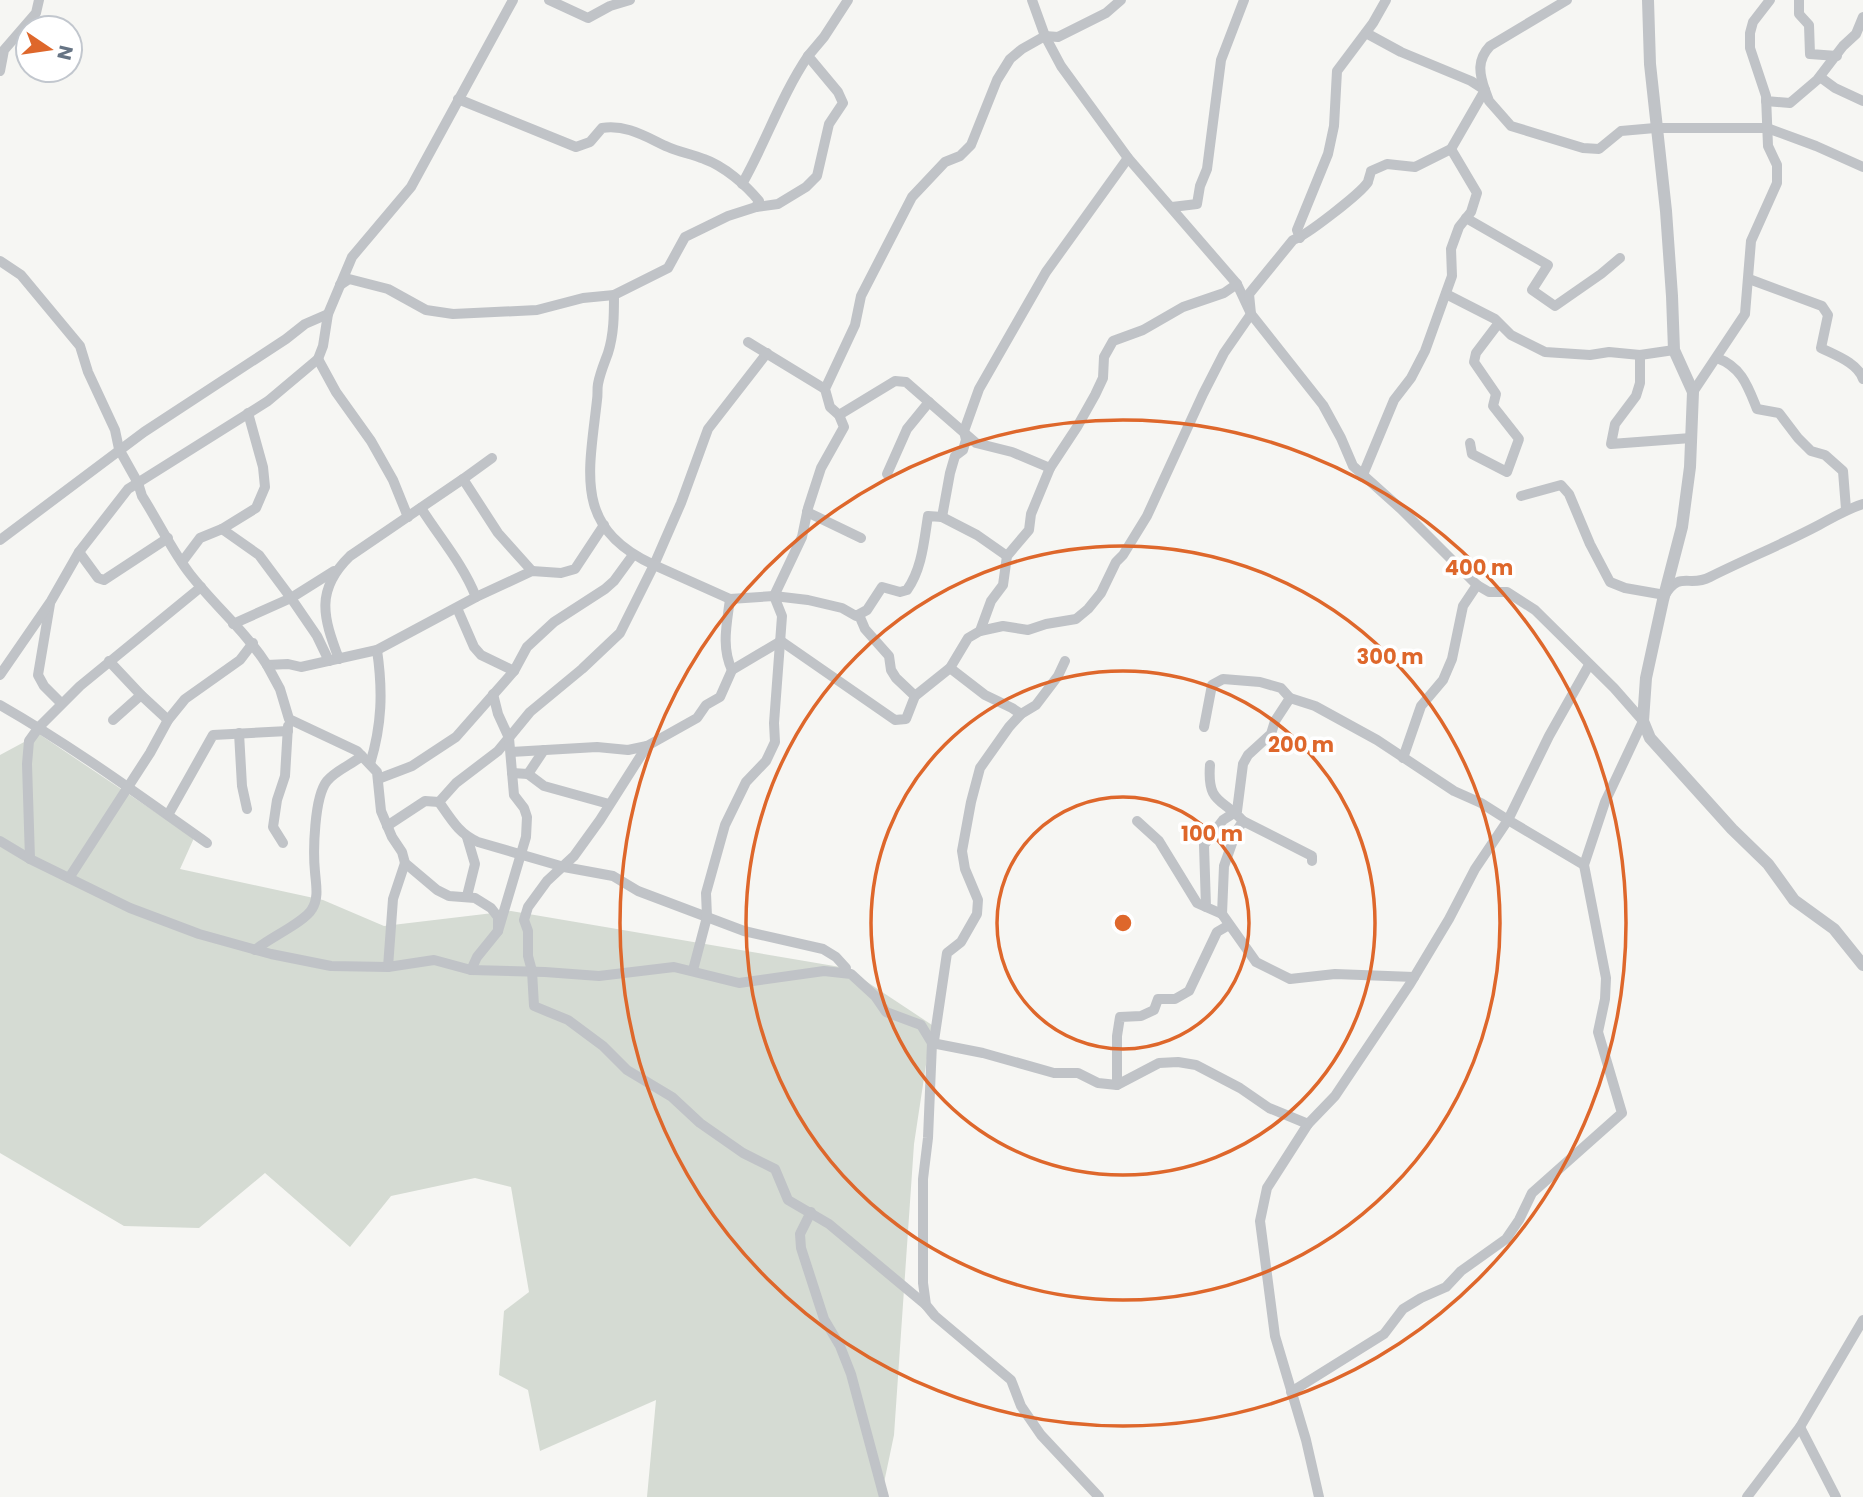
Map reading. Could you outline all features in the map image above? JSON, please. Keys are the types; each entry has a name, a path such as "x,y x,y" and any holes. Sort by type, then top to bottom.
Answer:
{"street":[{"path":"0,71 4,50 37,13 39,0"},
{"path":"0,675 51,601 79,552 128,489 268,401 318,359 324,346 328,314 352,257 411,187 513,0"},
{"path":"550,0 588,18 610,6 630,0"},
{"path":"742,184 763,147 769,127 796,73 848,0"},
{"path":"1032,0 1045,36 1061,66 1128,158 1237,284 1251,314 1323,405 1353,466 1362,477 1401,509 1477,585 1489,592 1507,592 1535,610 1614,688 1643,721 1650,738 1732,829 1768,864 1794,900 1834,929 1863,965"},
{"path":"693,970 707,917 706,893 726,825 746,782 766,761 775,742 782,616 774,596 802,537 821,468 844,428 839,415 830,407 825,388 855,325 861,296 912,197 946,162 960,156 971,145 997,80 1010,59 1045,36 1058,37 1106,13 1121,0"},
{"path":"1172,208 1197,204 1207,169 1221,60 1244,0"},
{"path":"1300,238 1297,230 1328,154 1334,126 1337,71 1366,33 1386,0"},
{"path":"1567,0 1490,46 1482,54 1479,71 1489,102 1511,126 1583,148 1599,149 1621,131 1655,128 1767,128 1863,167"},
{"path":"1291,1392 1384,1334 1403,1309 1446,1287 1461,1271 1506,1239 1532,1193 1622,1113 1598,1032 1606,978 1584,865 1605,802 1643,721 1646,678 1682,527 1690,467 1693,392 1674,350 1666,211 1655,128 1648,0"},
{"path":"1693,392 1745,314 1751,241 1777,183 1777,165 1768,146 1766,101 1750,48 1753,22 1770,0"},
{"path":"1799,0 1799,14 1809,25 1810,54 1837,56"},
{"path":"1766,101 1790,103 1820,77 1843,46 1856,34 1863,18"},
{"path":"1366,33 1485,90"},
{"path":"340,285 349,279 367,283 388,289 426,310 453,314 537,310 583,298 614,295 668,268 685,237 727,216 756,206 778,204 798,194 817,176 829,124 843,103 838,92 808,56"},
{"path":"1820,77 1835,88 1863,101"},
{"path":"780,641 895,720 906,719 915,696 950,668 968,638 980,631 1003,626 1028,629 1076,619 1101,593 1116,562 1124,555 1147,516 1203,394 1224,354 1251,314 1249,293 1293,240 1300,238 1355,195 1368,181 1371,171 1387,164 1415,167 1451,149 1485,90"},
{"path":"458,100 576,147 590,142 602,128 617,125 678,151 706,159 742,184 759,201 756,206"},
{"path":"1362,477 1394,400 1411,378 1425,351 1452,276 1451,249 1459,227 1471,212 1477,193 1451,149"},
{"path":"942,517 950,473 955,456 963,450 967,440 964,431 979,389 1046,272 1128,158"},
{"path":"1466,218 1548,265 1532,290 1555,306 1620,258"},
{"path":"0,261 21,275 80,346 88,372 115,430 119,449 138,483 142,496 182,562 233,624 253,643 280,689 289,719 285,776 277,800 273,827 284,843"},
{"path":"1749,279 1822,306 1828,315 1821,348 1843,358 1862,374 1863,379"},
{"path":"980,631 991,601 1003,585 1007,556 1029,530 1031,514 1049,468 1077,427 1095,394 1103,378 1104,358 1113,341 1143,330 1183,307 1224,293 1237,284"},
{"path":"1446,294 1495,319 1511,335 1545,352 1640,355 1674,350"},
{"path":"614,295 614,323 597,387 589,473 591,499 604,525 619,544 633,555 730,600 774,596 842,608 856,617 867,610 882,587 900,592 907,590 920,564 928,516 942,517 977,535 1007,556"},
{"path":"0,540 119,449 305,324 328,314"},
{"path":"1470,443 1472,454 1507,472 1519,439 1493,406 1496,394 1474,362 1476,353 1499,324"},
{"path":"748,342 825,388"},
{"path":"439,802 456,783 482,765 530,712 620,633 681,503 708,429 767,353"},
{"path":"1640,355 1640,383 1636,396 1615,424 1611,444 1691,438"},
{"path":"1717,358 1730,363 1745,379 1757,410 1779,413 1811,451 1825,455 1843,471 1846,509"},
{"path":"318,359 336,392 387,470 408,517"},
{"path":"839,415 895,381 906,382 976,443 1012,452 1049,468"},
{"path":"887,474 907,429 929,402"},
{"path":"182,562 200,538 222,529 256,508 265,487 263,467 248,413"},
{"path":"233,624 292,598 492,458"},
{"path":"463,479 498,533 532,571"},
{"path":"1521,496 1561,485 1569,494 1610,582 1625,589 1665,595"},
{"path":"1665,595 1678,580 1704,580 1819,525 1846,509 1863,504"},
{"path":"421,508 450,554 459,561 476,597"},
{"path":"807,512 861,538"},
{"path":"267,665 288,664 301,667 377,650 407,632 532,571 561,573 575,569 604,525"},
{"path":"222,529 259,555 334,660"},
{"path":"79,552 98,578 104,580 168,538"},
{"path":"378,779 412,766 456,737 514,671 527,647 554,622 605,589 633,555"},
{"path":"334,571 324,612 334,660"},
{"path":"1403,758 1421,706 1443,680 1452,659 1463,606 1477,585"},
{"path":"30,859 27,764 29,741 61,703 201,587"},
{"path":"730,600 725,629 727,654 732,670"},
{"path":"51,601 38,675 44,686 61,703"},
{"path":"457,608 474,648 481,655 514,671"},
{"path":"859,615 866,629 889,656 891,670 896,678 915,696"},
{"path":"512,752 597,747 628,750 647,746 697,719 706,705 720,697 732,670 780,641"},
{"path":"69,878 150,753 168,720 185,699 240,660 253,643"},
{"path":"255,950 269,938 308,916 313,908 317,897 315,829 321,792 327,781 366,760 379,736 382,684 377,650"},
{"path":"109,661 168,720"},
{"path":"926,1305 923,1283 923,1179 928,1138 932,1043 947,953 961,942 977,914 978,900 965,869 962,851 980,768 1021,715 1036,705 1058,676 1065,661"},
{"path":"1319,1497 1275,1336 1261,1221 1267,1188 1308,1124 1335,1096 1414,977 1475,869 1507,820 1549,736 1589,666"},
{"path":"950,668 985,695 1021,715"},
{"path":"1204,727 1212,685 1223,679 1260,682 1281,688 1290,698 1315,705 1377,740 1454,791 1480,803 1584,865"},
{"path":"471,970 477,957 498,931 526,837 527,817 514,795 509,738 498,714 493,694"},
{"path":"113,720 141,695"},
{"path":"1206,907 1205,845 1223,820 1235,812 1243,764 1248,755 1271,734 1275,721 1290,698"},
{"path":"0,705 39,727 206,843"},
{"path":"289,719 357,751 377,772 381,811 405,863 393,899 388,967"},
{"path":"168,815 214,735 288,731"},
{"path":"239,733 242,786 247,809"},
{"path":"647,746 600,820 564,867 547,881 528,908 524,920 528,931 534,1006 568,1020 603,1046 627,1070 672,1097 743,1153 775,1169 788,1200 845,1237 1011,1380 1021,1406 1041,1436 1099,1497"},
{"path":"528,774 544,750"},
{"path":"1210,765 1211,791 1217,801 1235,812 1243,821 1312,856 1312,861"},
{"path":"512,773 528,774 544,786 609,804"},
{"path":"387,826 425,801 439,802"},
{"path":"439,802 455,826 467,837 564,867 613,876 638,891 744,931 823,950 836,957 846,968"},
{"path":"1137,821 1159,841 1197,903 1222,914 1256,962 1290,979 1335,974 1414,977"},
{"path":"1222,914 1224,866 1236,832 1243,821"},
{"path":"467,837 475,864 467,896"},
{"path":"0,841 30,859 130,908 199,934 255,950 331,966 388,967 434,960 471,970 598,976 674,967 739,983 824,971 851,974 886,1012 921,1025 932,1043 983,1053 1054,1073 1078,1073 1098,1083 1117,1085 1159,1063 1196,1065 1240,1088 1269,1108 1308,1124"},
{"path":"405,863 437,890 449,896 475,898 491,908 498,917 498,931"},
{"path":"1117,1085 1117,1036 1120,1017 1141,1016 1154,1010 1158,999 1175,999 1189,991 1217,932 1229,925"},
{"path":"811,1213 800,1234 801,1248 824,1319 841,1346 851,1374 884,1497"},
{"path":"1747,1497 1800,1427 1863,1320"},
{"path":"1800,1427 1836,1497"}],"shaded area":[{"path":"39,734 194,838 180,869 323,900 384,926 511,911 846,968 932,1025 914,1144 894,1435 881,1497 647,1497 656,1400 540,1451 528,1390 499,1375 504,1311 529,1292 511,1187 475,1178 391,1196 350,1247 265,1173 199,1228 124,1226 0,1153 0,755"}]}
